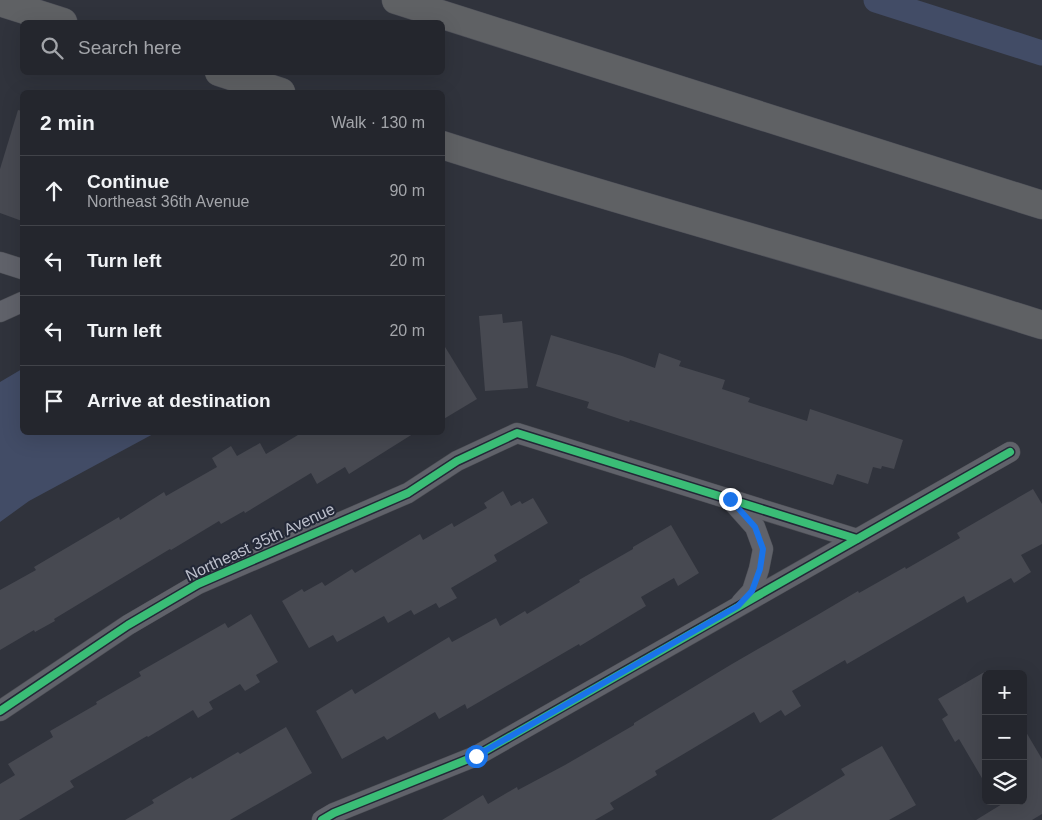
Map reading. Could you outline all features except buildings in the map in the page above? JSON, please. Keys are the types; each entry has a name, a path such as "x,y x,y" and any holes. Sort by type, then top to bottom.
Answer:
{"highway":[{"path":"396,0 1042,205"},
{"path":"0,2 57,20"},
{"path":"228,75 275,90"},
{"path":"445,146 730,232 965,300 1042,325"}],"street":[{"path":"0,262 20,269"},
{"path":"0,312 20,303"},
{"name":"Northeast 35th Avenue","path":"0,710 128,625 198,584 408,492 457,461 516,433 730,499"},
{"path":"322,820 334,813 476,756 1010,452"},
{"path":"730,499 857,539"},
{"path":"730,499 755,527 763,549 760,569 752,591 738,606"}],"water":[{"path":"20,370 20,435 151,435 29,501 0,522 0,382"}],"waterway":[{"path":"876,0 1042,53"}],"cycle path":[{"path":"0,711 128,625 198,584 408,493 457,461 517,433 857,539"},
{"path":"322,820 334,813 476,756 1010,452"}],"route":[{"path":"476,756 738,606 752,591 760,569 763,549 755,527 730,499"}]}
